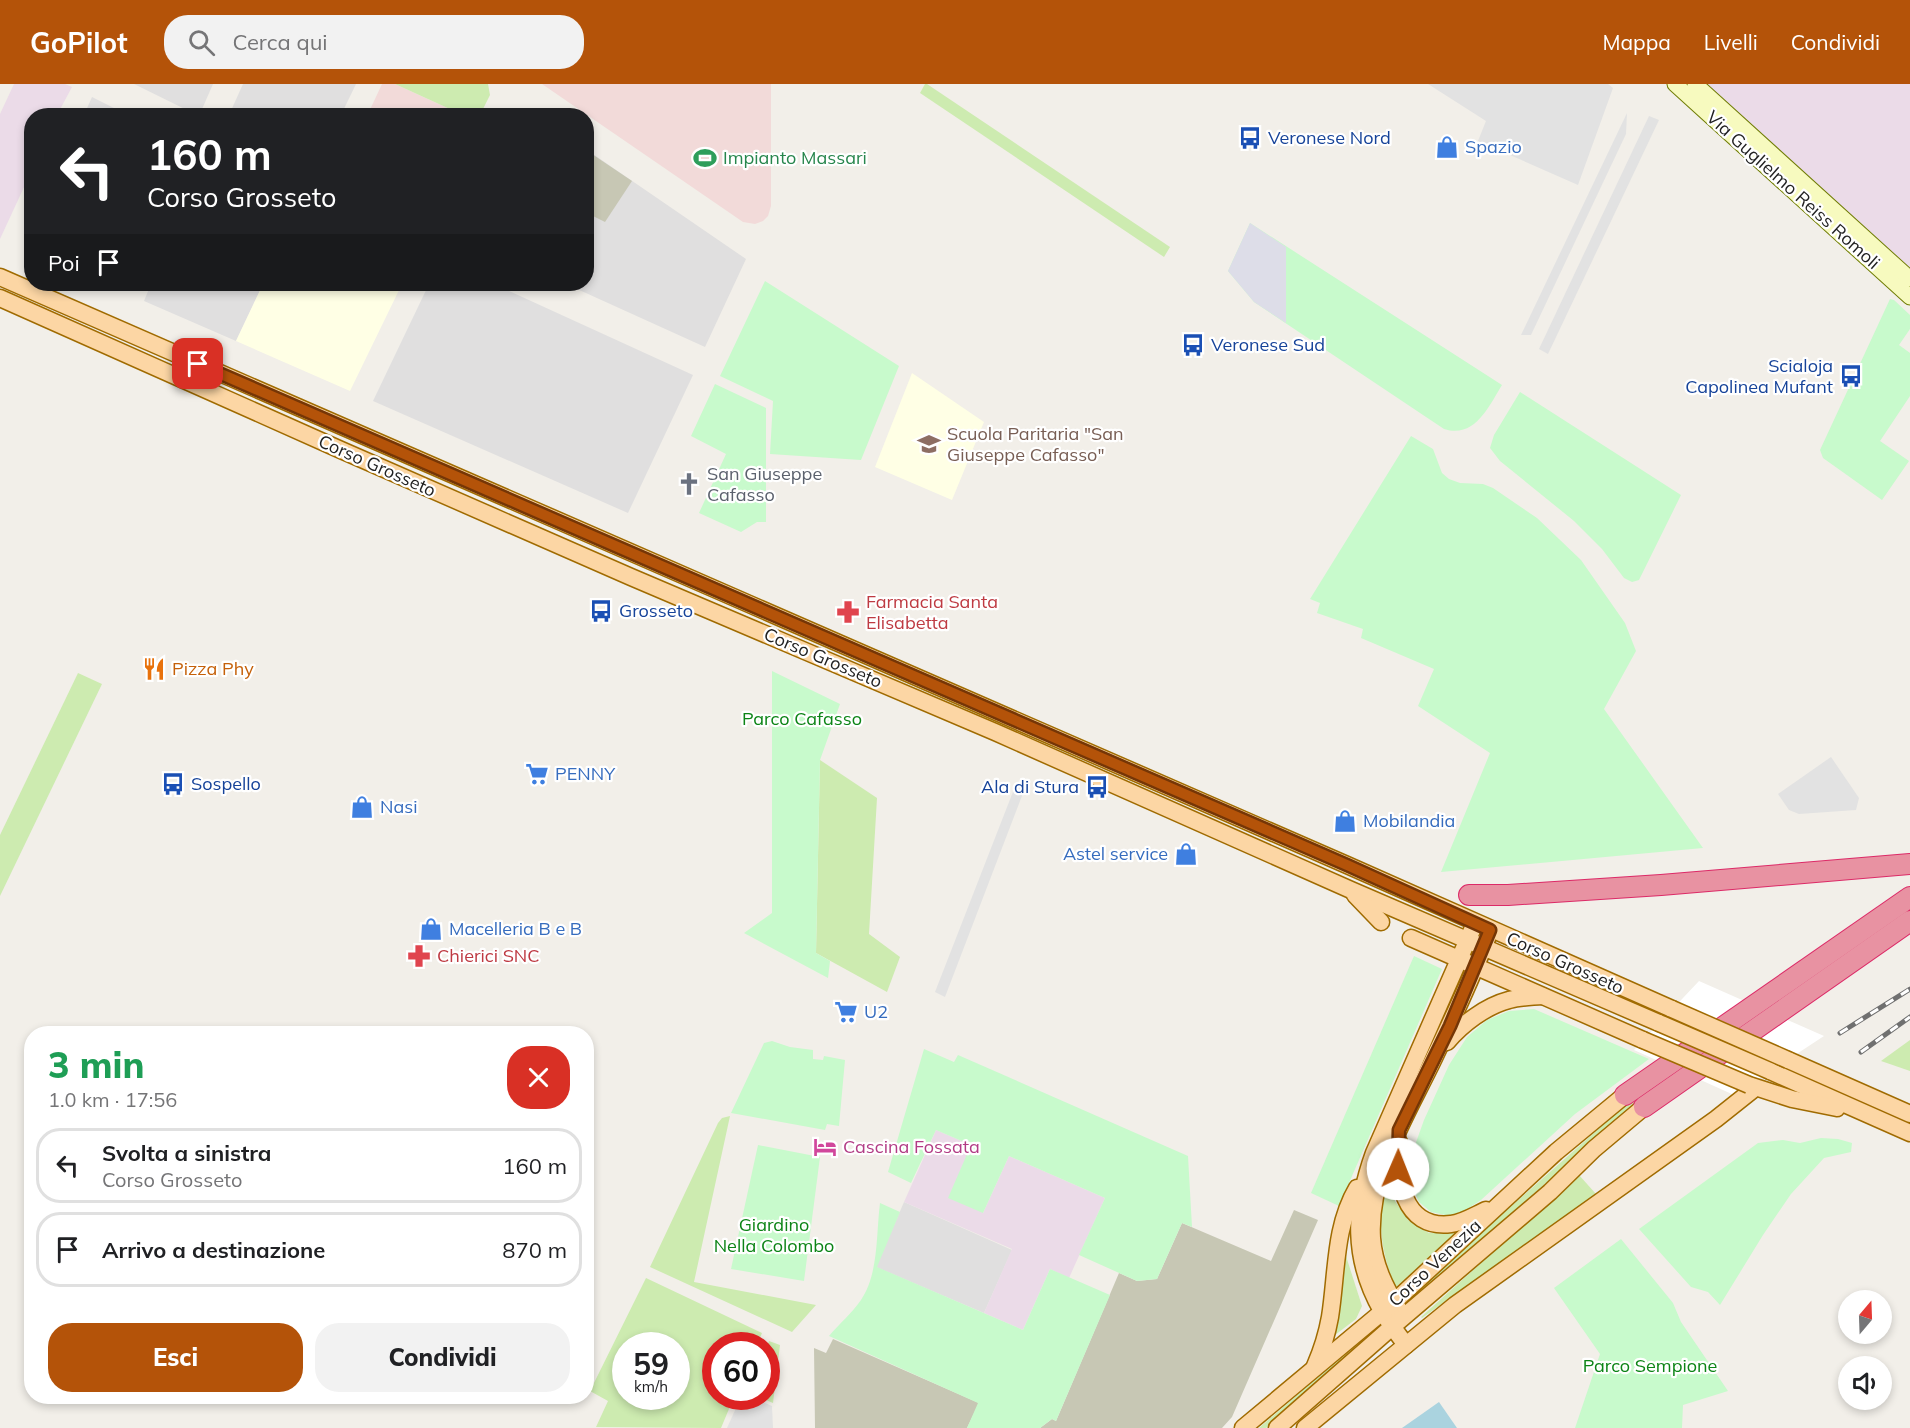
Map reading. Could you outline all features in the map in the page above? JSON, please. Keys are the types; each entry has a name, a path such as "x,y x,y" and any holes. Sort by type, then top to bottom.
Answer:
{"highway":[{"path":"1470,895 1509,895 1638,887 1910,864"},
{"path":"1625,1095 1910,897"},
{"path":"1644,1107 1910,921"}],"main road":[{"name":"Via Guglielmo Reiss Romoli","path":"1675,84 1910,297"},
{"name":"Via Guglielmo Reiss Romoli","path":"1695,84 1910,279"},
{"name":"Corso Grosseto","path":"0,277 24,288"},
{"name":"Corso Grosseto","path":"32,291 1910,1114"},
{"name":"Corso Grosseto","path":"0,298 631,577 995,732 1351,890 1910,1133"},
{"path":"1351,890 1381,922"},
{"path":"1406,1345 1398,1321 1368,1282 1360,1246 1360,1201 1366,1175 1467,940 1483,926"},
{"path":"1388,1306 1372,1236 1373,1204 1379,1180 1399,1130 1435,1057 1484,947 1483,926"},
{"path":"1411,938 1752,1087 1792,1099 1873,1116"},
{"path":"1435,1057 1458,1030 1490,1008 1509,1000 1543,996"},
{"path":"1305,1428 1455,1305 1716,1119 1752,1087"},
{"name":"Corso Venezia","path":"1243,1428 1388,1306 1556,1152 1625,1095"},
{"name":"Corso Venezia","path":"1279,1427 1398,1321 1550,1192 1594,1149 1644,1107"},
{"path":"1399,1130 1398,1169 1401,1190 1406,1202 1426,1220 1439,1224 1452,1224 1503,1202"},
{"path":"1315,1367 1330,1317 1343,1218 1355,1190 1366,1175"}],"shaded area":[{"path":"14,84 65,84 72,87 61,108 24,108 24,187 0,239 0,114"},
{"path":"134,84 213,84 202,108 183,108"},
{"path":"243,84 356,84 344,108 232,108"},
{"path":"382,84 395,84 448,108 371,108"},
{"path":"542,84 771,84 771,206 768,216 755,224 743,222 594,120 594,108 577,108"},
{"path":"1428,84 1608,84 1613,88 1578,185 1478,141 1486,121"},
{"path":"1704,84 1910,84 1910,272"},
{"path":"92,97 114,108 87,108"},
{"path":"1627,113 1626,134 1531,335 1521,335"},
{"path":"1649,116 1659,120 1548,354 1539,349"},
{"path":"594,155 746,259 705,347 581,291 594,291"},
{"path":"594,155 632,181 605,222 594,216"},
{"path":"1250,223 1286,247 1286,323 1254,302 1228,271"},
{"path":"148,291 260,291 236,341 144,301"},
{"path":"260,291 399,291 350,391 236,341"},
{"path":"426,291 509,291 693,375 628,513 373,401"},
{"name":"Scuola Paritaria \"San Giuseppe Cafasso\"","path":"912,373 984,422 952,500 875,467"},
{"path":"1831,757 1859,798 1856,810 1799,814 1789,810 1778,794"},
{"path":"1016,784 1025,788 945,997 935,992"},
{"path":"936,1130 971,1145 983,1213 1009,1156 1105,1198 1069,1278 1050,1269 1023,1330 984,1313 1012,1249 904,1202"},
{"path":"904,1202 1012,1250 984,1313 876,1267"},
{"path":"1294,1210 1318,1220 1232,1417 1222,1428 1040,1428 1052,1419 1056,1421 1119,1273 1137,1281 1157,1279 1182,1223 1271,1261"},
{"path":"833,1339 979,1403 967,1428 815,1428 814,1348 826,1353"},
{"path":"735,1410 772,1410 773,1428 727,1428"}],"green space":[{"path":"395,84 488,84 490,95 484,108 448,108"},
{"path":"925,84 1170,247 1164,257 920,93"},
{"path":"1250,223 1502,385 1480,419 1464,429 1455,431 1444,429 1254,302 1228,271"},
{"path":"765,281 899,366 861,460 770,454 773,401 720,376"},
{"path":"1890,299 1910,315 1910,329 1899,345 1910,353 1910,396 1880,441 1909,461 1882,500 1823,458 1820,450"},
{"path":"715,384 766,408 766,522 757,522 741,532 699,513 726,454 691,436"},
{"path":"1520,392 1681,495 1639,580 1632,582 1624,578 1602,549 1574,521 1500,461 1490,448 1494,435"},
{"path":"1411,436 1433,449 1442,473 1449,479 1460,483 1483,484 1493,488 1537,518 1581,560 1625,623 1636,651 1604,709 1703,848 1441,872 1490,753 1418,706 1434,669 1361,638 1363,629 1317,613 1320,603 1310,599"},
{"name":"Parco Cafasso","path":"772,671 840,704 820,760 816,953 830,961 828,978 744,933 772,913"},
{"path":"78,673 102,684 0,896 0,835"},
{"path":"820,760 877,798 869,934 900,957 887,992 816,953"},
{"path":"1414,956 1442,969 1339,1206 1311,1193"},
{"path":"1534,1009 1649,1059 1575,1114 1481,1200 1455,1217 1431,1212 1419,1202 1409,1180 1414,1148 1449,1065 1467,1037 1487,1020 1509,1011"},
{"path":"1910,1040 1910,1071 1881,1061"},
{"path":"772,1041 790,1047 813,1050 813,1059 823,1060 824,1056 845,1060 839,1126 827,1124 825,1130 731,1113 764,1043"},
{"path":"924,1049 954,1062 958,1055 1188,1156 1192,1227 1182,1223 1157,1279 1137,1281 1079,1255 1105,1198 1009,1156 983,1213 948,1198 971,1145 936,1130 911,1183 888,1172"},
{"path":"1633,1100 1636,1102 1412,1303 1406,1302 1408,1298"},
{"path":"730,1116 694,1282 816,1305 792,1332 650,1267 718,1123 722,1118"},
{"path":"1821,1138 1852,1143 1851,1152 1824,1158 1791,1194 1720,1305 1708,1292 1691,1287 1639,1229 1758,1143 1783,1140 1800,1143"},
{"name":"Giardino Nella Colombo","path":"758,1145 820,1157 804,1281 731,1269"},
{"path":"1579,1175 1596,1194 1421,1317"},
{"path":"1390,1178 1395,1201 1408,1220 1429,1233 1457,1232 1395,1288 1386,1259 1381,1230 1383,1198"},
{"path":"880,1203 900,1212 877,1267 1023,1330 1050,1269 1110,1295 1056,1421 1052,1419 1040,1428 967,1428 978,1403 829,1336 857,1305 867,1289 876,1253"},
{"name":"Parco Sempione","path":"1621,1239 1673,1303 1681,1322 1728,1391 1683,1405 1682,1428 1575,1428 1600,1354 1554,1288"},
{"path":"1345,1253 1362,1306 1356,1319 1335,1335"},
{"path":"646,1278 760,1332 702,1332 702,1410 729,1410 721,1428 596,1427 608,1401 594,1393 594,1383 612,1347 612,1410 690,1410 690,1332 619,1332"},
{"path":"1369,1333 1372,1337 1266,1428 1259,1428"}],"water":[{"path":"1439,1402 1457,1428 1402,1428"}],"pier":[{"path":"1699,981 1824,1036 1734,1095 1634,1050"}],"railway":[{"path":"1840,1033 1910,989"},
{"path":"1861,1052 1910,1017"}],"place":[{"name":"Veronese Nord","path":"1250,138"},
{"name":"Spazio","path":"1447,147"},
{"name":"Impianto Massari","path":"705,158"},
{"name":"Veronese Sud","path":"1193,345"},
{"name":"Scialoja Capolinea Mufant","path":"1851,376"},
{"name":"Scuola Paritaria \"San Giuseppe Cafasso\"","path":"929,444"},
{"name":"San Giuseppe Cafasso","path":"689,484"},
{"name":"Grosseto","path":"601,611"},
{"name":"Farmacia Santa Elisabetta","path":"848,612"},
{"name":"Pizza Phy","path":"154,669"},
{"name":"PENNY","path":"537,774"},
{"name":"Sospello","path":"173,784"},
{"name":"Ala di Stura","path":"1097,787"},
{"name":"Nasi","path":"362,807"},
{"name":"Mobilandia","path":"1345,821"},
{"name":"Astel service","path":"1186,854"},
{"name":"Macelleria B e B","path":"431,929"},
{"name":"Chierici SNC","path":"419,956"},
{"name":"U2","path":"846,1012"},
{"name":"Cascina Fossata","path":"825,1147"}],"route":[{"path":"198,364 1347,865 1490,930 1450,1026 1399,1130 1398,1169"}]}
